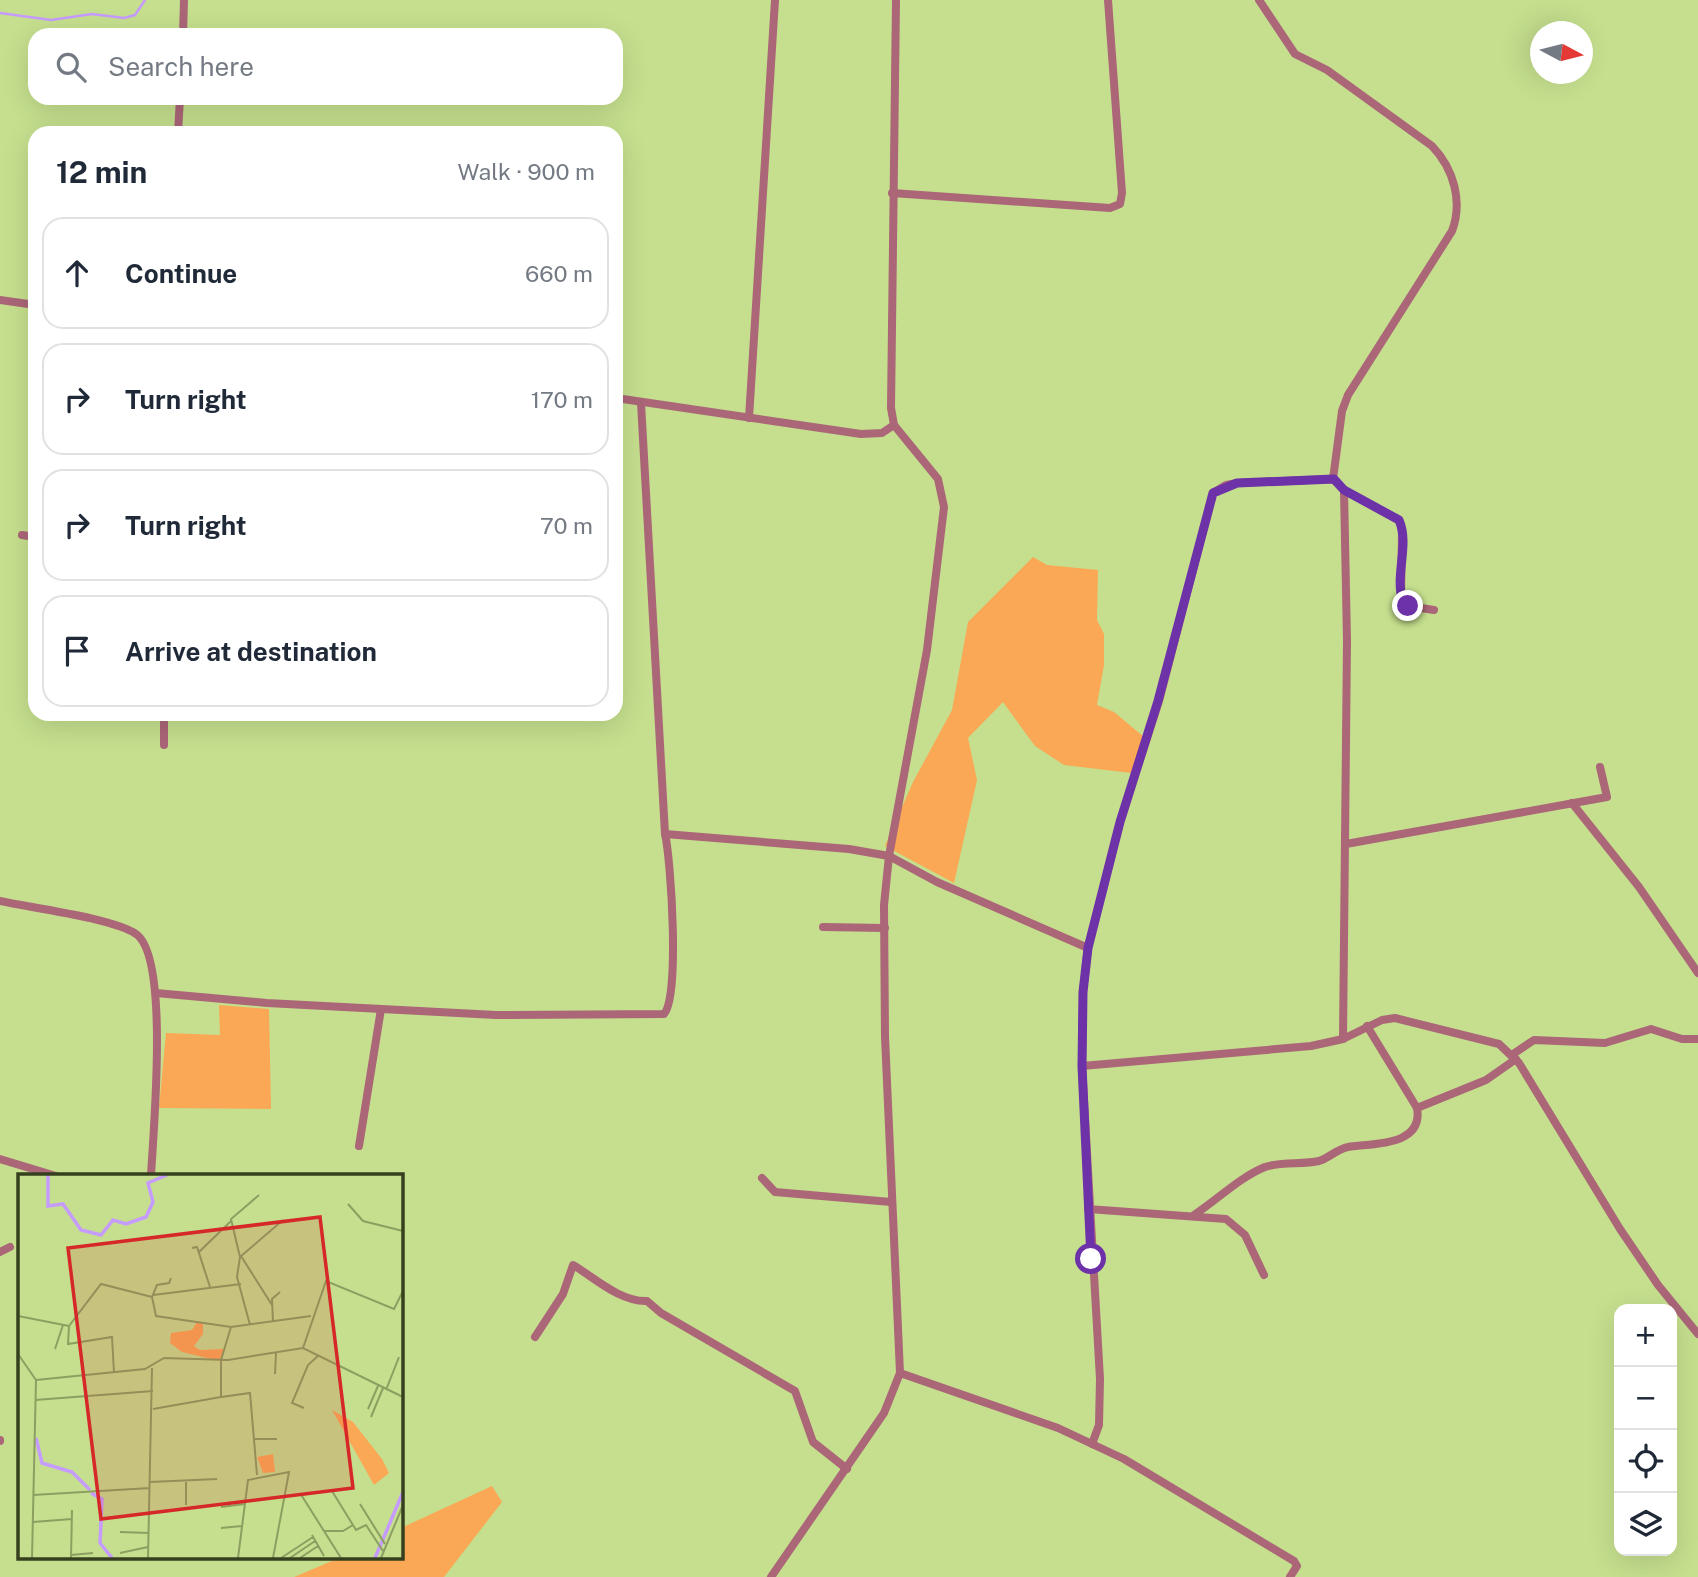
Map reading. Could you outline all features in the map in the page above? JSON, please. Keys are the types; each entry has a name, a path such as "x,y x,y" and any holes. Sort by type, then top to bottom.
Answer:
{"street":[{"path":"183,28 184,0"},
{"path":"749,418 775,0"},
{"path":"771,1577 888,1406 900,1373 891,1202 885,928 889,856 927,650 944,507 938,479 894,425 890,386 896,0"},
{"path":"892,193 1110,208 1120,204 1122,193 1108,0"},
{"path":"1259,0 1295,54 1327,70 1432,146 1443,158 1452,178 1458,206 1452,231 1348,395 1342,411 1334,479 1344,490 1399,520 1402,530 1401,599 1408,606 1434,610"},
{"path":"178,126 180,105"},
{"path":"0,300 28,305"},
{"path":"623,399 873,434 888,430 894,425"},
{"path":"156,993 496,1015 664,1014 668,1007 672,965 671,897 665,834 642,403"},
{"path":"1092,1444 1098,1426 1100,1378 1088,1209 1082,1066 1083,992 1088,948 1120,822 1158,701 1213,493 1237,483 1334,479"},
{"path":"1343,1039 1346,845 1344,490"},
{"path":"22,535 28,536"},
{"path":"164,721 164,745"},
{"path":"1346,845 1607,797 1600,767"},
{"path":"1572,803 1639,887 1698,973"},
{"path":"665,834 849,849 889,856 937,882 1088,948"},
{"path":"0,901 134,932 147,949 156,993 151,1174"},
{"path":"823,927 885,928"},
{"path":"359,1146 382,1009"},
{"path":"1082,1066 1311,1046 1343,1039 1367,1026 1395,1018 1486,1040 1515,1056 1620,1229 1698,1334"},
{"path":"1194,1215 1265,1168 1315,1161 1345,1147 1377,1146 1401,1138 1417,1119 1417,1108 1367,1026"},
{"path":"1417,1108 1486,1080 1534,1040 1605,1043 1651,1029 1682,1039 1698,1039"},
{"path":"0,1159 49,1174"},
{"path":"762,1178 775,1192 891,1202"},
{"path":"1088,1209 1226,1219 1240,1230 1251,1245 1264,1275"},
{"path":"0,1252 10,1247"},
{"path":"535,1337 563,1294 573,1265 617,1292 638,1301 647,1300 661,1313 795,1391 813,1441 847,1469"},
{"path":"900,1373 983,1400 1124,1459 1294,1560 1297,1566 1290,1577"}],"shaded area":[{"path":"1033,557 1047,565 1098,570 1097,620 1104,634 1104,665 1097,705 1114,712 1144,737 1131,773 1064,765 1035,746 1003,702 968,738 977,780 954,883 885,846 913,782 952,710 968,622"},
{"path":"219,1005 269,1009 271,1109 159,1108 166,1033 220,1035"},
{"path":"492,1486 502,1502 444,1577 294,1577 334,1560 402,1560 402,1528"}],"waterway":[{"path":"0,13 51,20 92,14 124,18 135,15 145,0"}],"route":[{"path":"1091,1259 1082,1066 1083,992 1088,948 1120,822 1147,740 1203,522 1213,493 1218,488 1237,483 1334,479 1344,490 1399,520 1402,530 1399,591 1401,599 1408,606"}]}
